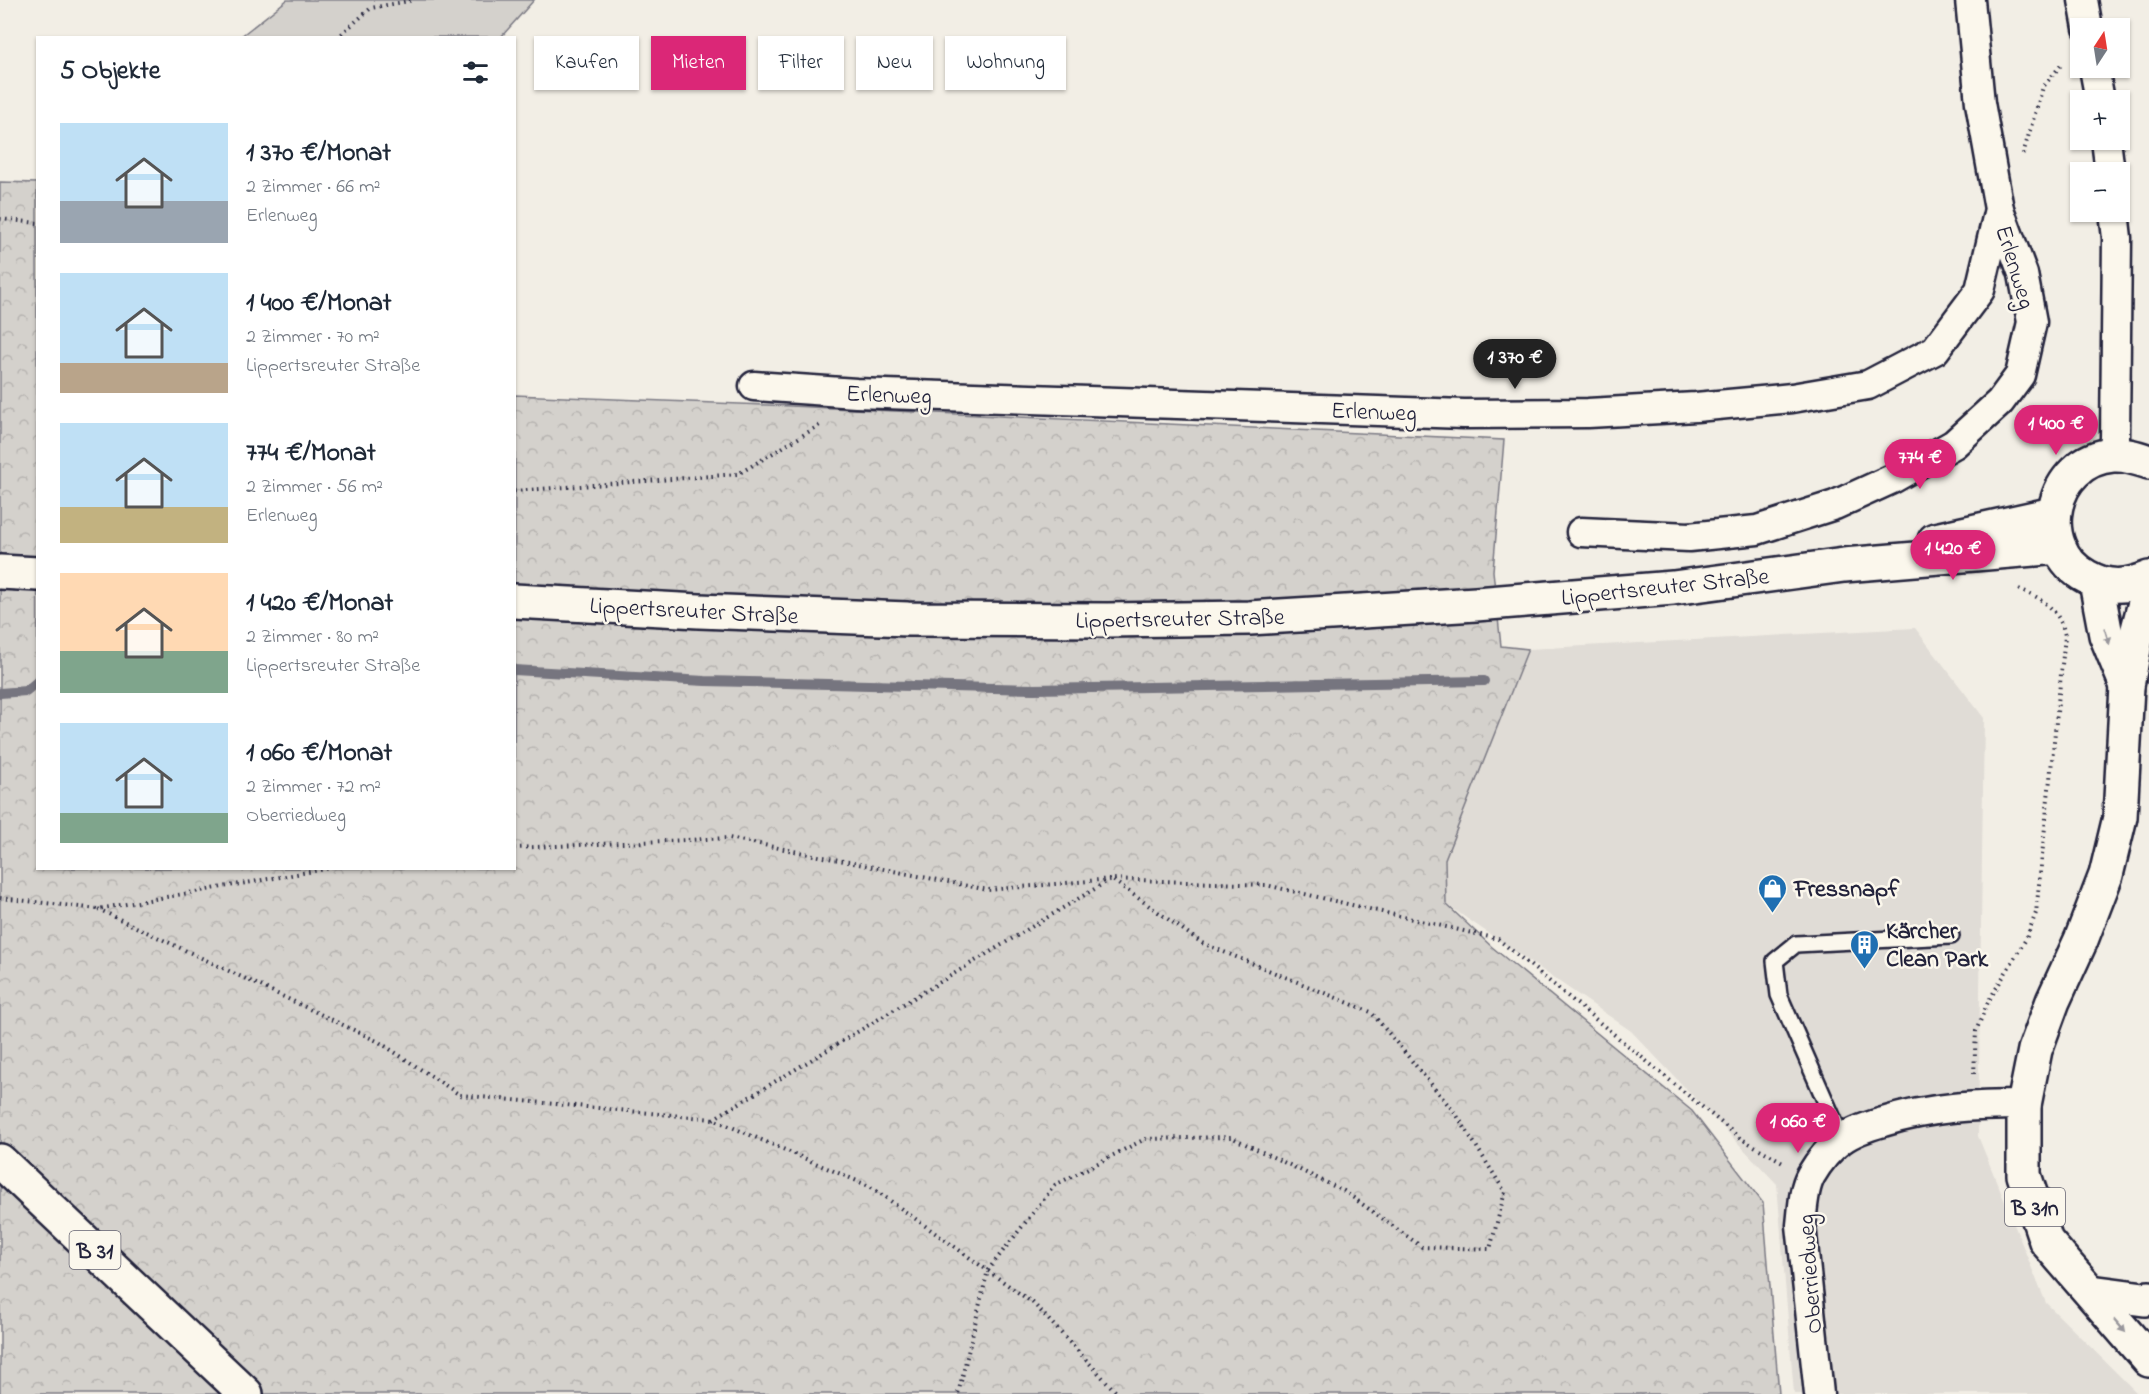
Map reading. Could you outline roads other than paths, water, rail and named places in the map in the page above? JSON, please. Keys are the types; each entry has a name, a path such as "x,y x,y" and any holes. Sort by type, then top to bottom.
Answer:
{"main road":[{"path":"2149,462 2131,456 2113,455 2095,459 2080,468 2066,481 2058,496 2053,514 2054,531 2059,547 2068,562 2081,574 2096,582 2115,586 2135,584 2149,578"},
{"name":"Lippertsreuter Straße","path":"1844,565 1890,550 2053,514"},
{"name":"Lippertsreuter Straße","path":"516,601 908,620 1107,621 1249,618 1476,604 1661,589 1844,565 2059,547"},
{"path":"0,572 36,574"},
{"name":"B 31n","path":"2096,582 2106,635 2127,686"},
{"name":"B 31n","path":"2149,588 2137,633 2127,686 2120,817 2106,875 2039,1040 2024,1105 2024,1175 2046,1241 2149,1360"},
{"name":"B 31","path":"0,1161 246,1394"},
{"path":"2091,1292 2149,1298"}],"street":[{"name":"Erlenweg","path":"1581,532 1689,537 1756,530 1834,505 1892,479 1954,444 2000,402 2020,375 2032,322 2023,274 1999,209 1980,103 1970,0"},
{"path":"2083,0 2086,18"},
{"name":"Erlenweg","path":"754,386 856,393 1464,414 1588,413 1696,407 1792,398 1868,385 1935,350 1980,290 1999,209"},
{"path":"2113,455 2117,238 2115,222"},
{"name":"Oberriedweg","path":"1819,1394 1801,1225 1803,1201 1810,1177 1827,1154 1842,1139 1863,1128 1920,1111 1972,1105 2024,1105"}],"lane":[{"path":"1842,1139 1779,995 1774,961 1796,944 1951,936"}],"waterway":[{"path":"516,670 705,681 1034,689 1484,681"},
{"path":"0,693 26,691 36,683"}],"place":[{"name":"Fressnapf","path":"1773,914"},
{"name":"Kärcher Clean Park","path":"1865,970"}]}
